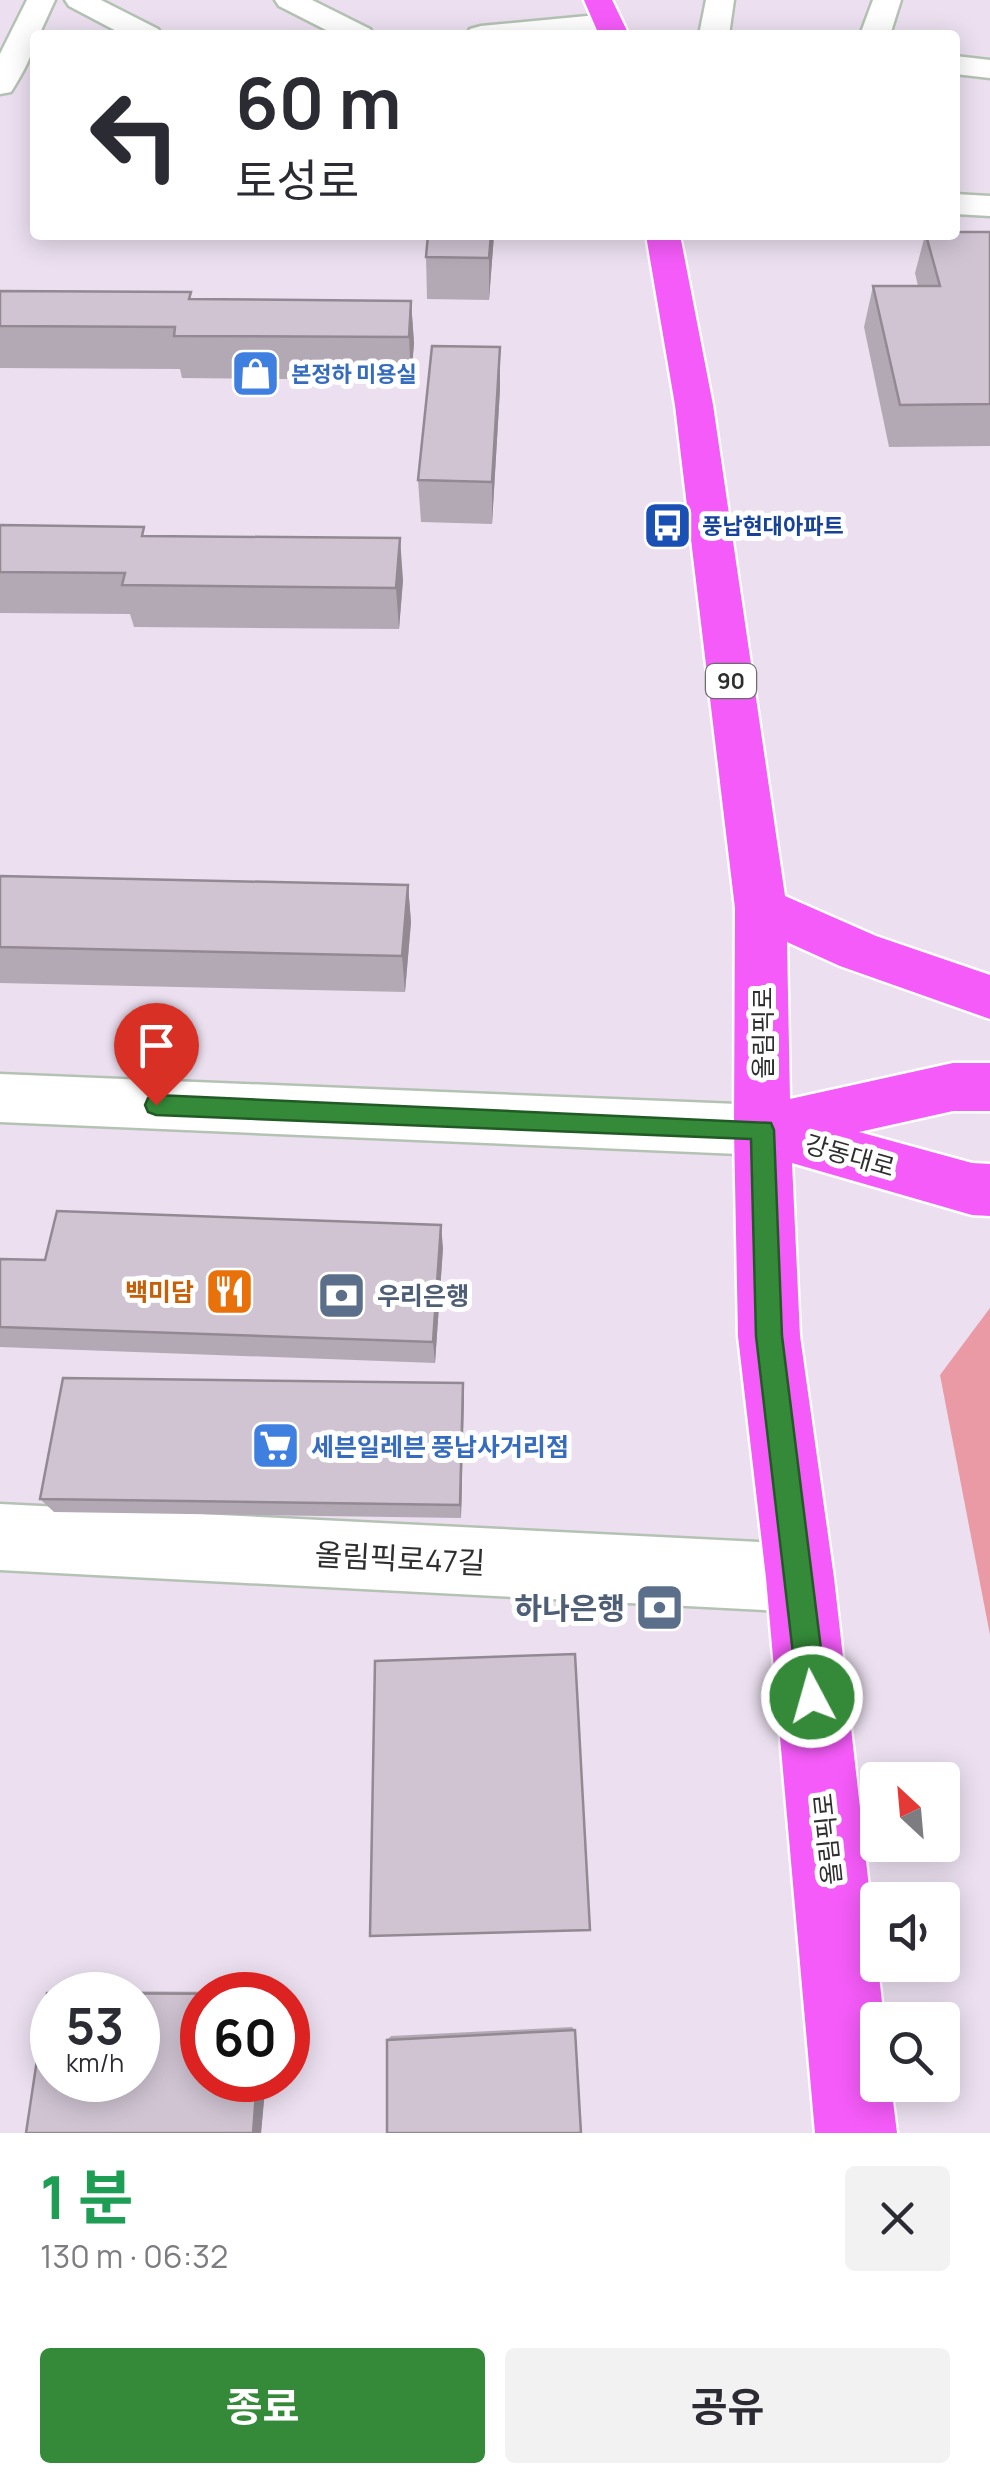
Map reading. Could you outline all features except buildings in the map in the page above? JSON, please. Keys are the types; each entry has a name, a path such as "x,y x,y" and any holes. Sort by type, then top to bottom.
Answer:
{"main road":[{"name":"올림픽로","path":"664,240 694,404 761,908 762,1130 769,1336 800,1578 856,2133"},
{"path":"761,908 858,951 990,997"},
{"name":"강동대로","path":"762,1130 953,1087 990,1086"},
{"name":"강동대로","path":"762,1130 972,1189 990,1190"}],"street":[{"path":"0,85 41,0"},
{"path":"79,0 137,30"},
{"path":"290,0 350,30"},
{"path":"715,30 720,0"},
{"path":"877,30 887,0"},
{"path":"520,30 607,19"},
{"path":"960,66 990,69"},
{"path":"960,204 990,206"},
{"path":"0,1098 762,1130"},
{"name":"올림픽로47길","path":"0,1537 800,1578"}],"shaded area":[{"path":"990,1308 990,1635 940,1375"}],"place":[{"name":"본정하 미용실","path":"256,374"},
{"name":"풍납현대아파트","path":"667,526"},
{"name":"백미담","path":"229,1291"},
{"name":"우리은행","path":"342,1295"},
{"name":"세븐일레븐 풍납사거리점","path":"276,1446"},
{"name":"하나은행","path":"660,1607"}],"route":[{"path":"156,1105 762,1130 769,1336 812,1697"}]}
